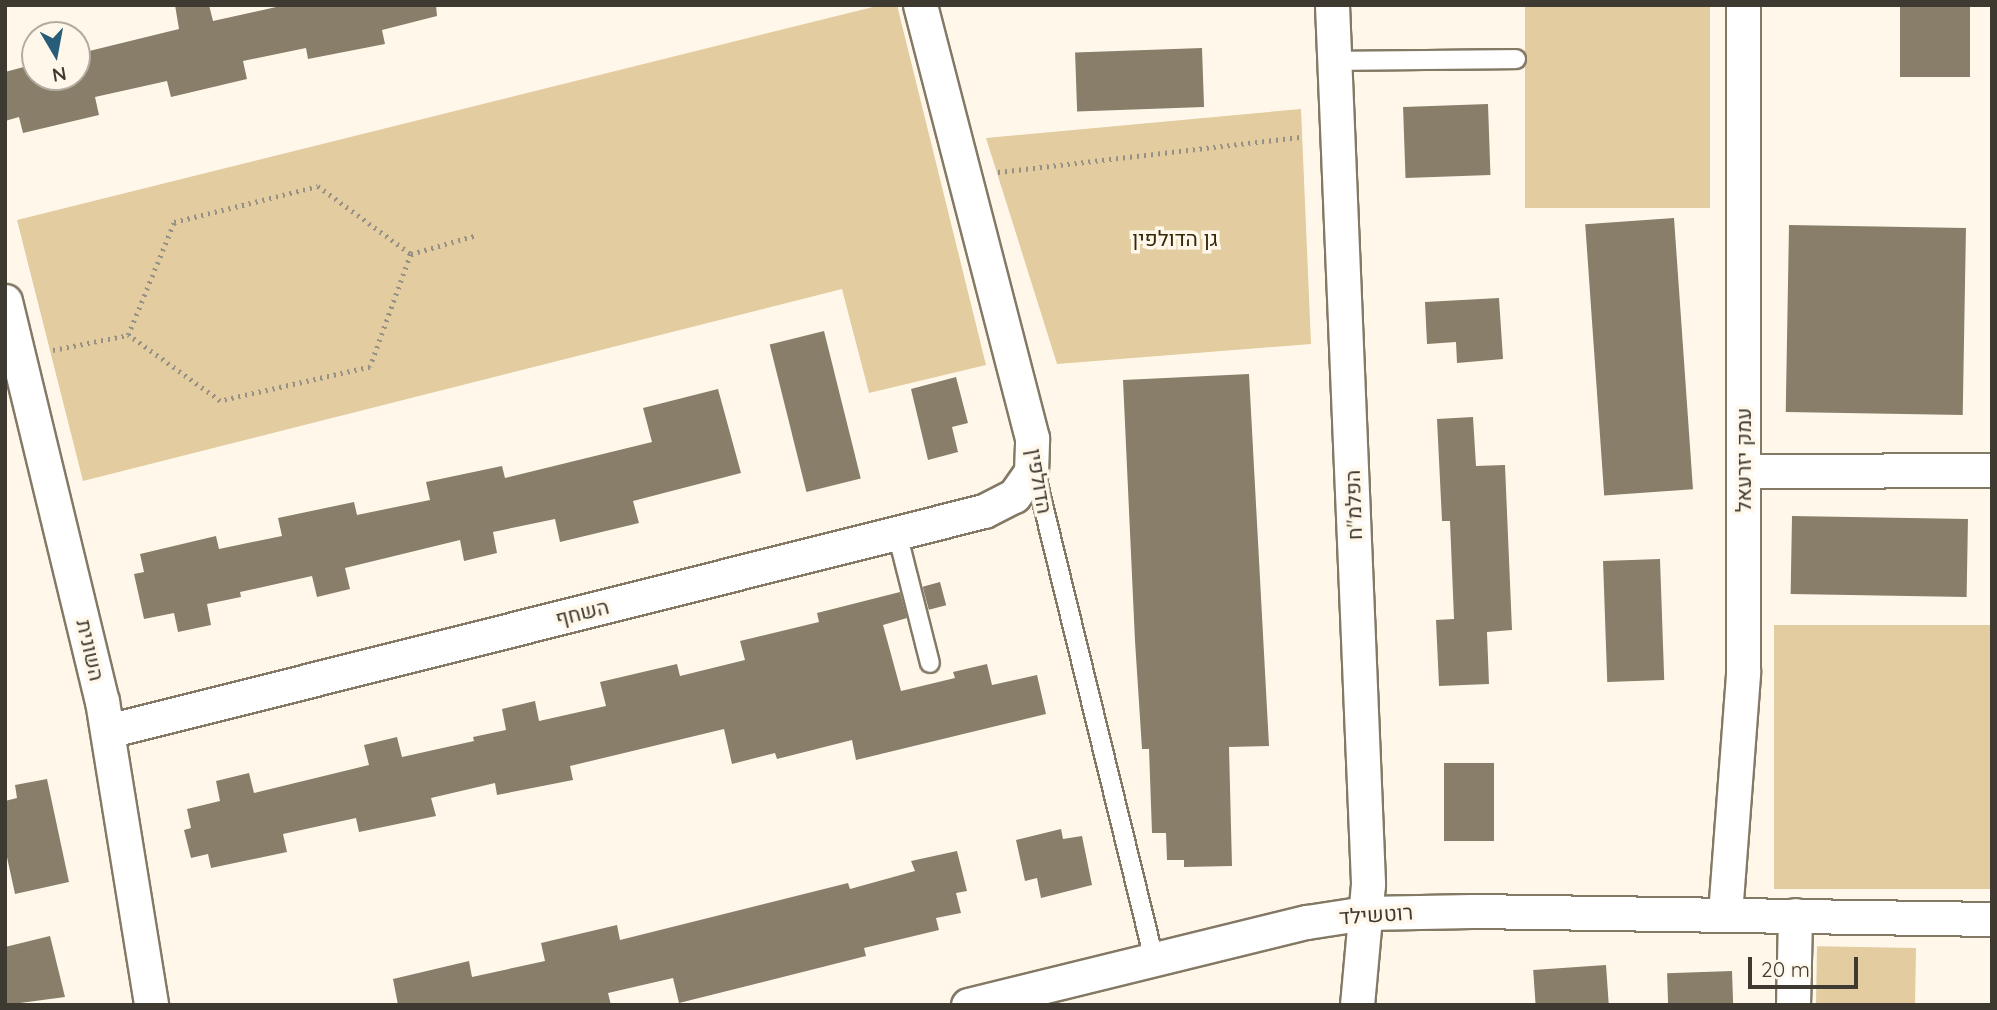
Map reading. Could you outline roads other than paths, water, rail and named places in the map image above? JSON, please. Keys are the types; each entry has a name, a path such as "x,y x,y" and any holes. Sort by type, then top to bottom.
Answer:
{"street":[{"name":"הדולפין","path":"920,5 1029,424 1032,461"},
{"name":"הפלמ\"ח","path":"1332,5 1367,914 1357,1005"},
{"name":"עמק יזרעאל","path":"1725,915 1741,725 1743,5"},
{"name":"השונית","path":"5,301 16,366 108,731 151,1005"},
{"name":"השחף","path":"108,731 996,507 1021,489 1032,461"},
{"path":"1743,471 1992,470"},
{"name":"רוטשילד","path":"968,1005 1307,922 1367,914 1795,915 1992,919"},
{"path":"1793,1005 1795,915"}],"lane":[{"path":"1335,61 1516,59"},
{"name":"הדולפין","path":"1032,461 1154,959"},
{"path":"897,533 930,663"}],"park label":[{"name":"גן הדולפין","path":"1175,238"}]}
